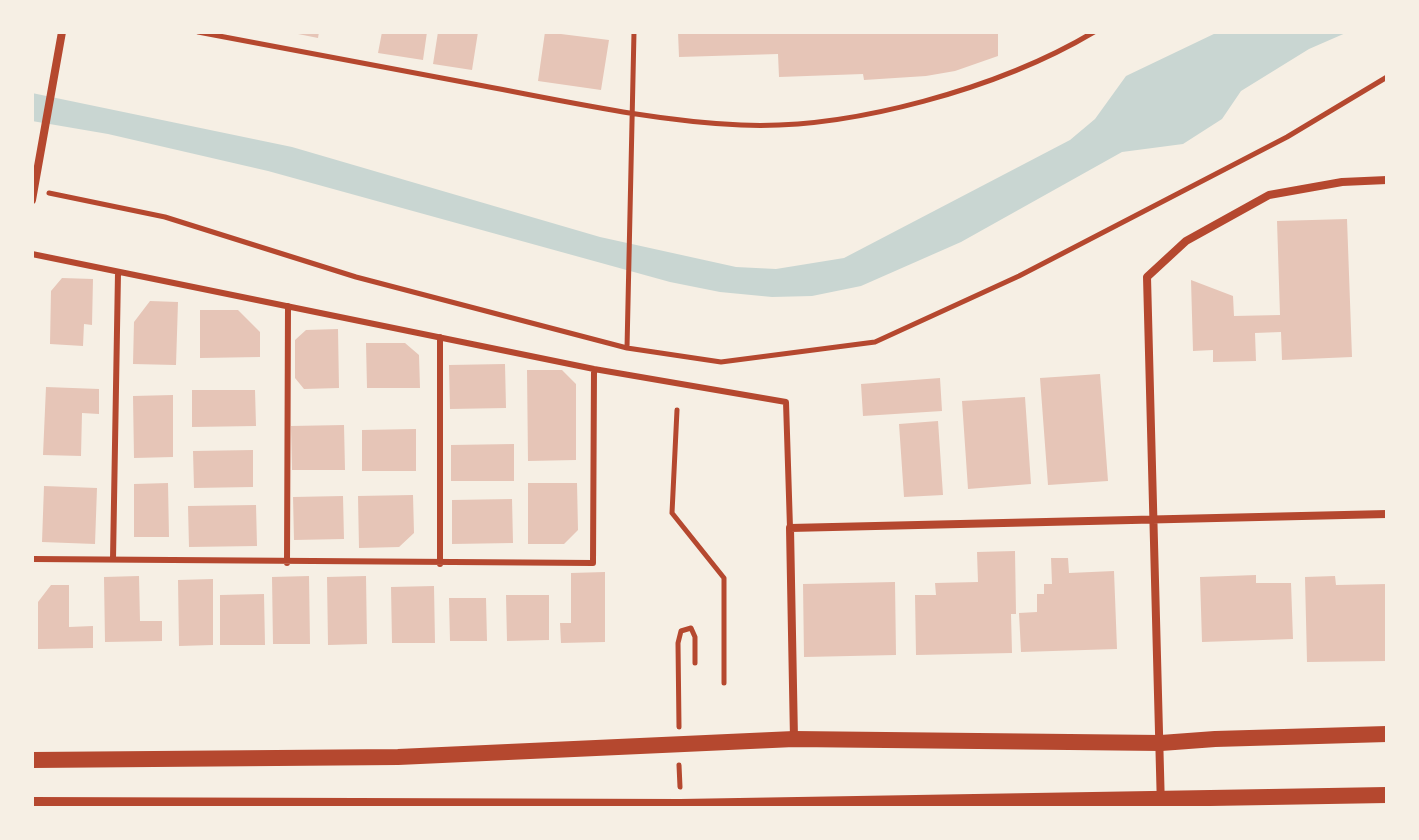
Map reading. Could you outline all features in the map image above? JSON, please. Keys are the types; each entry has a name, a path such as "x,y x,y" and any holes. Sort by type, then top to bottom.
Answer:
{"main road":[{"path":"32,760 398,757 794,739 1161,743 1387,734"},
{"path":"32,805 680,807 1161,803 1387,795"}],"street":[{"path":"32,200 62,32"},
{"path":"1161,803 1147,277 1186,241 1269,195 1342,182 1387,180"},
{"path":"794,739 790,528 1387,514"}],"lane":[{"path":"32,254 594,369 786,402 790,528"},
{"path":"113,559 118,273"},
{"path":"287,563 288,306"},
{"path":"440,337 440,564"},
{"path":"32,559 593,563 594,369"}],"path":[{"path":"198,32 632,114 741,125 831,121 891,109 963,88 1060,52 1094,32"},
{"path":"627,348 634,32"},
{"path":"46,192 165,217 356,277 627,348 721,362 875,342 1061,254 1287,137 1387,77"},
{"path":"677,410 672,513 724,578 724,683"},
{"path":"678,690 679,636 685,628 691,628 694,632 695,663"}],"shaded area":[{"path":"1218,32 1348,32 1309,49 1241,91 1222,119 1183,144 1122,152 961,242 861,286 812,296 772,297 720,292 670,282 268,171 108,134 32,121 32,93 292,147 600,237 736,267 776,269 844,258 1070,140 1095,119 1126,76"}],"building":[{"path":"288,32 319,32 318,38"},
{"path":"382,32 427,32 423,60 378,53"},
{"path":"438,32 478,32 472,70 433,64"},
{"path":"545,32 609,40 601,90 538,81"},
{"path":"678,32 998,32 998,56 955,71 926,76 864,80 863,74 779,77 778,54 679,57"},
{"path":"1347,219 1352,357 1282,360 1281,332 1255,333 1256,361 1213,362 1213,350 1193,351 1191,280 1233,296 1234,316 1280,315 1277,221"},
{"path":"62,278 93,279 92,325 84,324 83,346 50,344 51,291"},
{"path":"150,301 178,302 176,365 133,364 134,322"},
{"path":"200,310 238,310 260,332 260,357 200,358"},
{"path":"338,329 339,388 304,389 295,378 295,340 306,330"},
{"path":"366,343 405,343 419,355 420,388 367,388"},
{"path":"505,364 506,408 450,409 449,365"},
{"path":"527,370 562,370 576,384 576,460 528,461"},
{"path":"1100,374 1108,481 1048,485 1040,378"},
{"path":"940,378 942,411 863,416 861,384"},
{"path":"46,387 99,389 99,414 82,413 81,456 43,455"},
{"path":"192,390 255,390 256,426 192,427"},
{"path":"173,395 173,457 134,458 133,396"},
{"path":"1025,397 1031,484 968,489 962,401"},
{"path":"938,421 943,495 904,497 899,424"},
{"path":"344,425 345,470 292,470 291,426"},
{"path":"416,429 416,471 362,471 362,430"},
{"path":"514,444 514,481 451,481 451,445"},
{"path":"253,450 253,487 194,488 193,451"},
{"path":"168,483 169,537 134,537 134,484"},
{"path":"528,483 577,483 578,530 564,544 528,544"},
{"path":"44,486 97,488 95,544 42,542"},
{"path":"413,495 414,533 399,547 359,548 358,496"},
{"path":"343,496 344,539 294,540 293,497"},
{"path":"512,499 513,543 452,544 452,500"},
{"path":"256,505 257,546 189,547 188,506"},
{"path":"1015,551 1016,614 1011,614 1012,653 916,655 915,595 936,595 935,583 978,582 977,552"},
{"path":"1051,558 1068,558 1069,573 1114,571 1117,649 1021,652 1019,613 1037,612 1037,594 1044,594 1044,584 1052,584"},
{"path":"605,572 605,642 561,643 560,623 571,623 571,573"},
{"path":"1256,575 1256,583 1291,583 1293,639 1202,642 1200,577"},
{"path":"139,576 140,621 162,621 162,641 105,642 104,577"},
{"path":"309,576 310,644 273,644 272,577"},
{"path":"366,576 367,644 328,645 327,577"},
{"path":"1335,576 1336,585 1387,584 1387,661 1307,662 1305,577"},
{"path":"213,579 213,645 179,646 178,580"},
{"path":"895,582 896,655 804,657 803,584"},
{"path":"51,585 69,585 69,627 93,626 93,648 38,649 38,602"},
{"path":"434,586 435,643 392,643 391,587"},
{"path":"264,594 265,645 220,645 220,595"},
{"path":"506,595 549,595 549,640 507,641"},
{"path":"449,598 486,598 487,641 450,641"}]}
